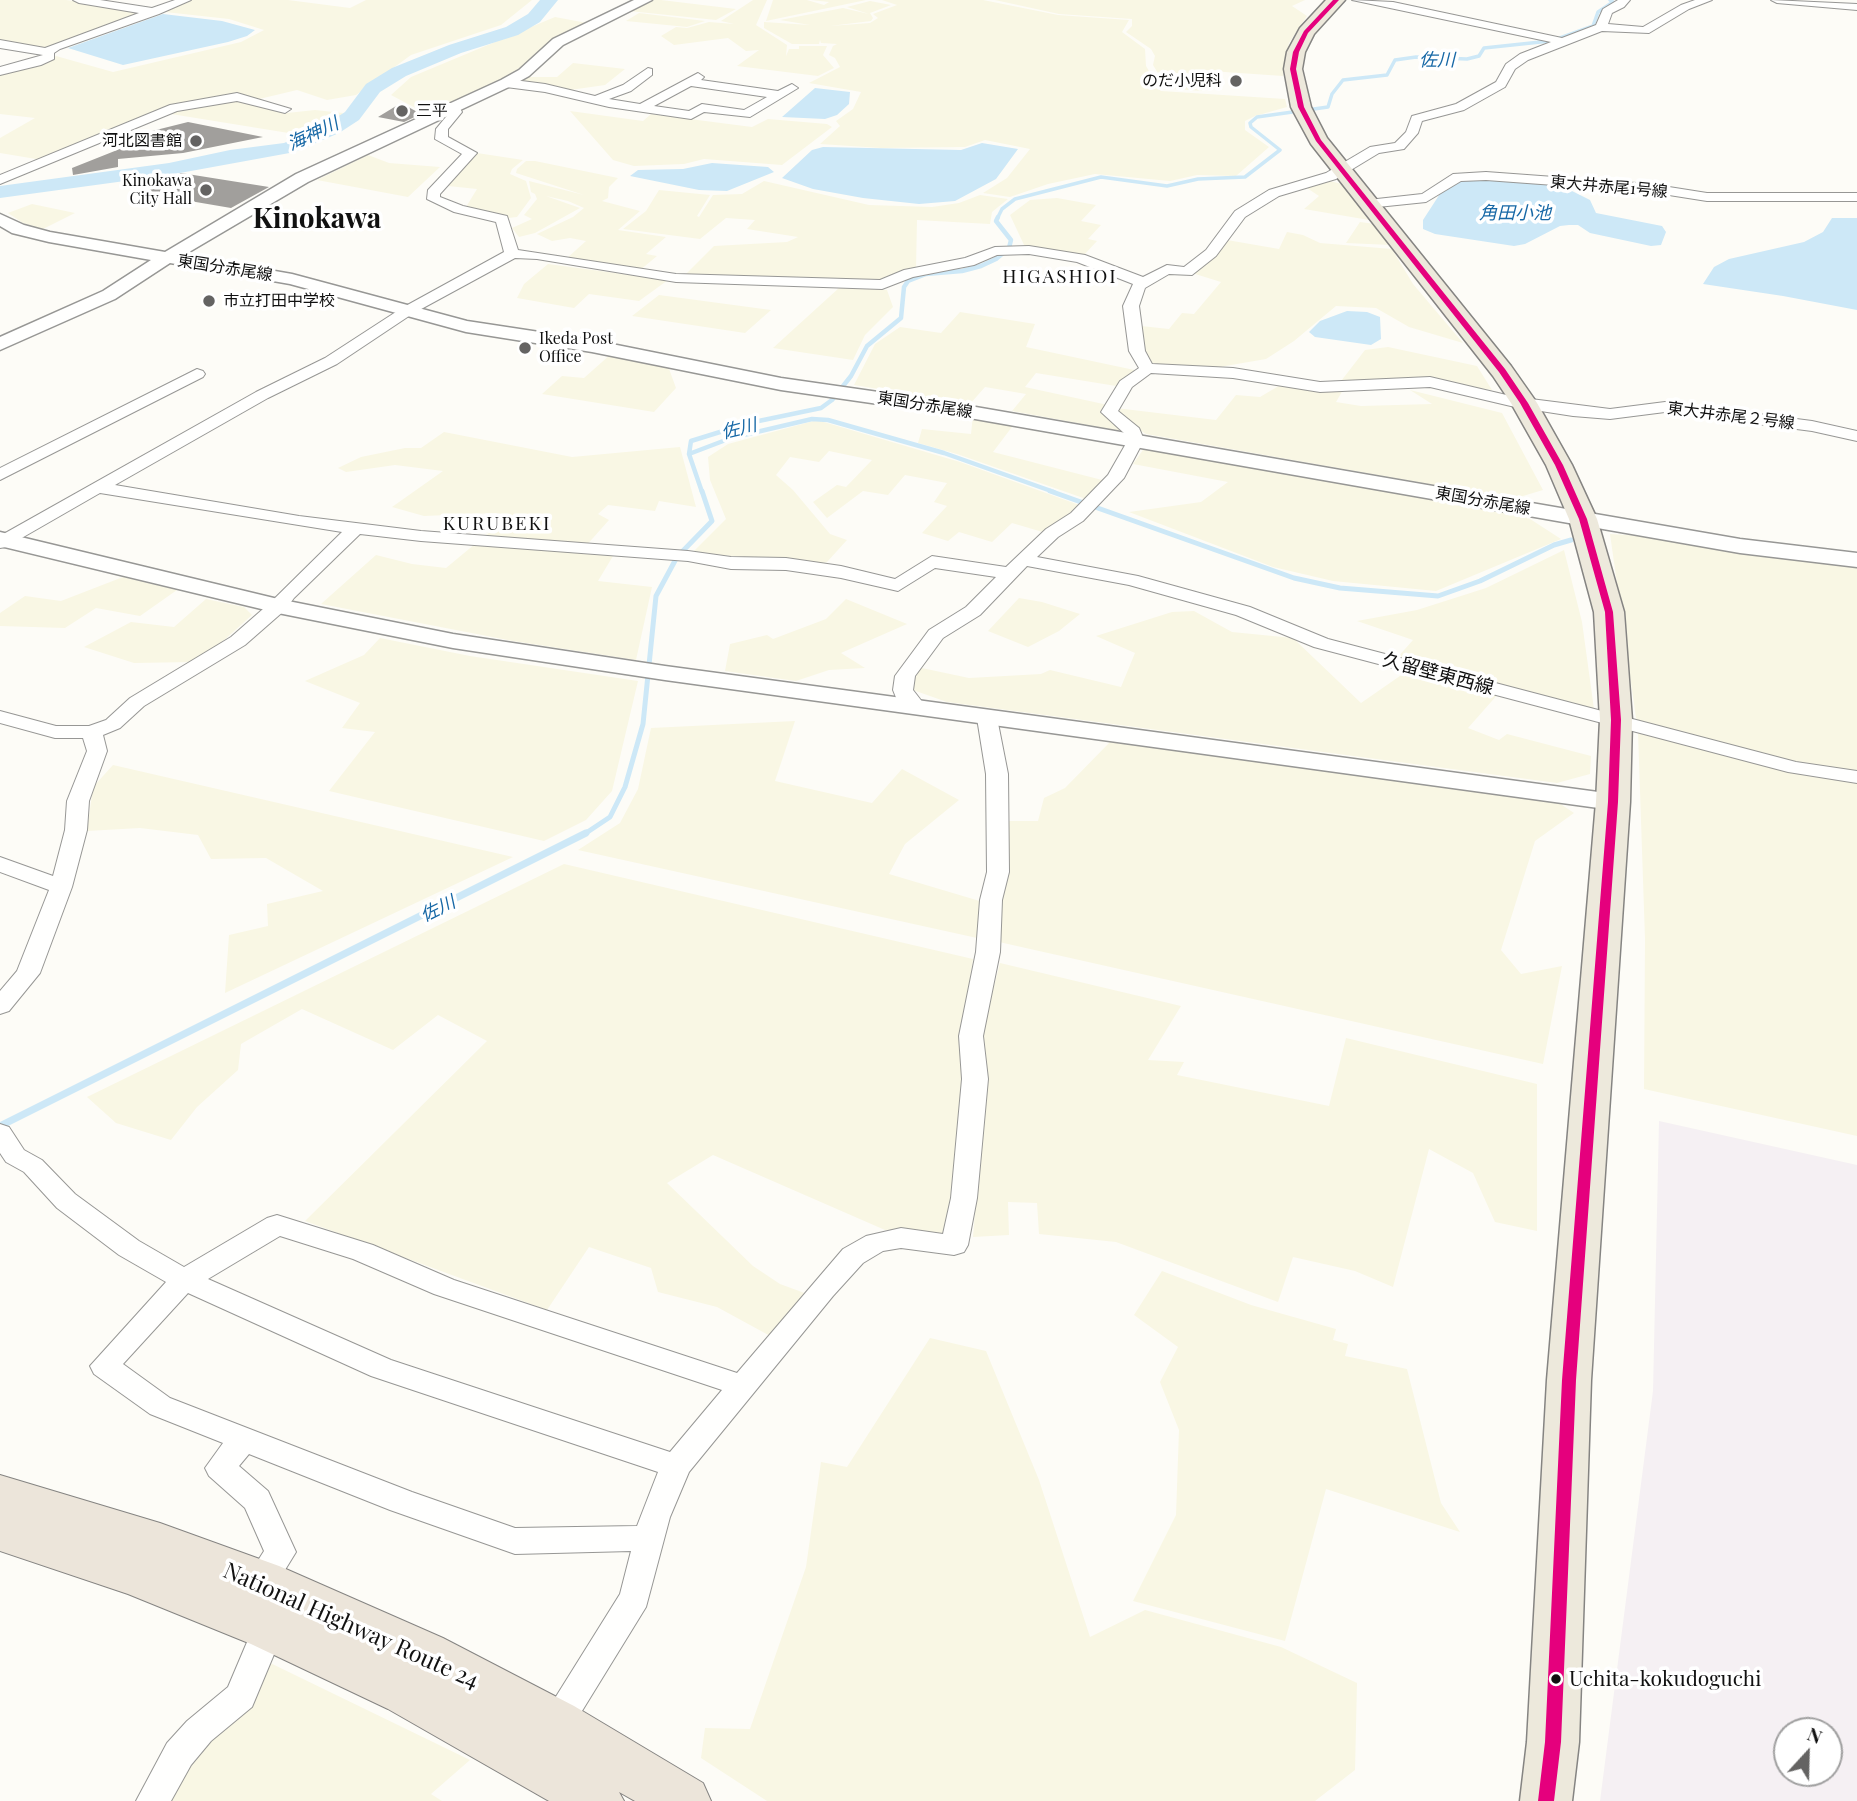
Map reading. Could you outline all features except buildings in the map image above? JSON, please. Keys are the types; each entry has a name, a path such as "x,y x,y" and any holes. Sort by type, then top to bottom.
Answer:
{"highway":[{"name":"National Highway Route 24","path":"0,1495 160,1544 265,1604 407,1693 555,1764 683,1801"},
{"name":"National Highway Route 24","path":"0,1531 143,1578 265,1604"},
{"name":"National Highway Route 24","path":"555,1764 596,1801"}],"main road":[{"path":"1336,0 1307,32 1296,52 1293,69 1302,110 1318,140 1524,403 1559,465 1583,519 1609,612 1616,720 1613,802 1589,1087 1569,1380 1553,1742 1546,1801"}],"street":[{"path":"79,0 157,12"},
{"path":"0,44 47,52 185,0"},
{"path":"0,344 109,295 164,258 302,178 506,83 524,73 558,42 645,0"},
{"path":"1358,0 1557,40"},
{"path":"1601,27 1607,11 1624,0"},
{"path":"917,708 911,699 907,700 903,690 905,676 936,634 973,611 1016,566 1104,491 1128,459 1136,440 1133,432 1109,412 1126,384 1142,375 1147,368 1138,351 1131,306 1139,286 1167,269 1187,272 1211,253 1240,214 1274,192 1331,176 1375,150 1399,146 1412,132 1416,119 1460,107 1501,84 1510,67 1524,57 1557,40 1601,27 1646,32 1685,7 1706,0"},
{"path":"1777,0 1857,7"},
{"path":"0,71 37,62 50,56 47,52"},
{"path":"596,100 627,88 648,72"},
{"path":"642,108 694,79 734,89 779,95"},
{"path":"506,83 691,115 734,89"},
{"path":"702,108 746,114 793,88"},
{"path":"0,180 174,108 237,97 285,109"},
{"path":"453,106 456,112 442,129 441,139 470,153 433,193 434,199 459,209 502,219 512,254"},
{"name":"東大井赤尾1号線","path":"1368,204 1426,198 1446,182 1458,177 1486,176 1650,188 1707,197 1857,197"},
{"name":"東国分赤尾線","path":"0,219 18,229 39,234 292,279 478,329 592,346 743,377 1136,440 1740,547 1857,560"},
{"path":"2,541 262,395 331,361 407,311 512,254 537,255 676,278 882,285 909,273 969,262 1007,250 1029,250 1080,258 1145,283"},
{"name":"東大井赤尾２号線","path":"1147,368 1233,373 1320,387 1430,382 1524,403 1610,414 1665,407 1812,426 1857,436"},
{"path":"0,475 197,374"},
{"name":"久留壁東西線","path":"99,488 244,513 421,536 679,556 731,563 786,564 841,572 898,585 932,562 1016,566 1131,580 1243,611 1321,643 1795,768 1857,777"},
{"path":"0,717 55,732 92,732 113,724 137,702 238,641 278,606 287,594 357,527"},
{"path":"2,541 278,606 453,641 987,718 1613,802"},
{"path":"555,1764 635,1598 655,1517 677,1466 853,1256 876,1243 901,1238 954,1245 964,1198 975,1079 971,1036 988,952 991,900 998,872 998,774 987,718"},
{"path":"0,1006 28,973 61,887 76,830 78,801 97,751 92,732"},
{"path":"0,864 61,887"},
{"path":"7,1145 33,1166 66,1201 129,1248 184,1280 381,1368 677,1466"},
{"path":"650,1538 516,1541 401,1502 242,1441 160,1406 104,1366 184,1280 277,1225 363,1252 444,1287 742,1386"},
{"path":"153,1801 178,1754 199,1731 240,1698 280,1552 257,1500 220,1468 242,1441"}],"shaded area":[{"path":"0,0 66,0 152,12 43,49 0,42"},
{"path":"191,0 288,0 350,8 366,0 532,0 501,25 411,55 356,95 327,100 297,90 255,100 234,94 166,108 42,160 0,153 0,138 35,118 0,114 0,72 37,65 56,56 113,72 241,42 264,30 229,19 165,12"},
{"path":"653,0 736,9 716,20 629,11"},
{"path":"753,0 767,0 756,25 787,45 786,56 789,49 799,49 799,46 827,46 823,55 834,68 818,76 737,66 759,50 746,51 728,38 674,45 661,36 676,27 687,28 709,22 734,24 721,21"},
{"path":"773,0 807,0 824,5 829,2 811,0 866,0 766,21"},
{"path":"882,0 983,0 1058,15 1129,20 1122,32 1145,49 1146,66 1161,91 1285,99 1287,107 1245,121 1245,130 1269,147 1236,176 1197,175 1170,181 1095,174 1048,184 1010,197 983,193 1007,178 1030,149 985,140 965,147 881,148 820,144 840,126 836,121 853,109 861,92 809,83 840,67 835,58 829,55 837,44 821,43 820,40 819,44 792,44 764,28 764,22 810,25 780,20 843,8 869,14 847,7 870,1 891,5 870,13 873,18 871,21 830,26 870,23 878,18 873,14 897,5"},
{"path":"995,0 1305,0 1292,6 1307,16 1289,43 1283,76 1210,71 1202,91 1167,88 1153,65 1155,56 1151,49 1126,32 1132,26 1132,19 1059,14"},
{"path":"639,13 705,21 687,27 626,21"},
{"path":"555,17 587,23 497,83 425,113 391,95 411,77"},
{"path":"573,63 625,69 605,85 563,91 518,82 528,77 557,77"},
{"path":"236,98 287,113 315,110 343,113 332,127 307,136 165,113"},
{"path":"570,111 643,121 651,114 752,127 768,119 827,124 832,127 782,165 704,159 684,164 634,166 613,160"},
{"path":"477,153 523,160 510,174 526,181 531,198 517,217 508,218 466,207 477,189 448,186"},
{"path":"368,155 389,163 440,167 408,197 317,180"},
{"path":"526,161 618,178 609,187 608,198 602,201 640,211 618,230 666,237 646,254 657,256 639,271 566,259 586,241 570,238 552,241 537,234 573,217 584,208 546,196 580,208 535,233 519,237 512,228 532,219 524,215 537,199 531,192 529,181 584,195 516,173"},
{"path":"1326,180 1342,184 1369,220 1304,209 1319,196 1304,186"},
{"path":"764,181 869,205 932,207 959,203 980,195 1008,199 992,212 990,224 917,220 916,269 877,284 685,275 714,246 787,242 798,237 747,229 755,220 726,218 700,239 623,229 646,211 659,190 710,195 697,216 699,217 713,195 742,194"},
{"path":"1057,198 1096,205 1081,221 1101,225 1088,239 1097,241 1084,255 1025,247 1010,215 1030,200"},
{"path":"32,204 75,213 43,229 23,223 8,213"},
{"path":"1360,222 1375,224 1391,245 1346,243"},
{"path":"1287,232 1303,235 1320,243 1392,249 1413,284 1463,343 1409,327 1376,308 1336,306 1294,341 1266,359 1208,369 1155,365 1145,356 1141,326 1169,329 1182,313 1194,314 1221,282 1192,273 1227,240 1279,249"},
{"path":"548,264 668,280 639,301 589,294 574,308 517,298 524,284"},
{"path":"840,287 887,290 893,307 865,335 853,360 773,348"},
{"path":"659,295 771,310 745,333 632,316"},
{"path":"960,312 1035,324 1026,347 1139,371 1116,386 1036,373 1025,387 1108,405 1103,414 1126,432 1012,411 1026,394 985,387 970,404 854,385 875,344 900,327 941,333"},
{"path":"1388,347 1477,366 1492,390 1437,381 1338,385 1365,350"},
{"path":"611,354 668,366 676,388 654,412 542,394 562,376 584,378"},
{"path":"1282,384 1343,390 1336,402 1361,406 1432,404 1410,390 1502,413 1543,490 1513,499 1146,434 1119,417 1116,408 1216,420 1236,395 1260,397"},
{"path":"973,415 1015,423 993,452 1106,481 1089,500 918,443 922,429 971,434"},
{"path":"817,420 960,462 1082,506 1046,533 1012,523 992,542 959,532 948,541 922,533 947,506 934,502 947,483 905,475 888,495 863,491 827,518 813,502 837,485 846,487 872,460 829,451 819,462 790,457 776,475 793,490 830,534 847,540 827,562 817,565 693,552 726,519 710,480 708,457 728,444"},
{"path":"444,432 572,457 680,447 696,507 659,501 655,511 608,505 598,514 609,520 585,547 481,539 506,520 496,513 424,516 392,507 443,471 395,465 346,472 338,468 361,457 405,448 421,448"},
{"path":"1145,447 1527,517 1561,539 1436,591 1333,581 1273,567 1129,512 1201,502 1228,482 1133,464"},
{"path":"1610,534 1660,537 1857,566 1857,1136 1644,1089 1645,939 1638,732"},
{"path":"475,544 613,556 598,581 652,587 636,660 513,641 321,604 376,555 412,564 446,568"},
{"path":"1564,550 1582,622 1594,709 1397,658 1413,640 1357,621 1417,610 1486,588"},
{"path":"123,577 177,590 140,616 96,608 65,628 0,626 0,613 25,596 61,601"},
{"path":"1019,598 1080,614 1059,631 1028,647 988,631"},
{"path":"206,599 244,607 252,615 222,642 193,662 134,663 84,647 131,622 174,627"},
{"path":"846,599 907,624 841,653 865,668 829,670 796,681 725,671 730,644 767,635 773,639 826,619"},
{"path":"1194,611 1232,632 1293,638 1361,703 1410,669 1499,693 1468,728 1499,740 1507,734 1591,756 1590,774 1557,783 947,702 910,689 917,667 969,678 1041,674 1050,670 1121,687 1135,653 1096,636 1172,612"},
{"path":"380,638 470,656 638,681 612,791 586,820 544,841 329,791 375,732 342,728 360,703 305,681 364,655"},
{"path":"795,721 775,781 872,803 902,769 959,800 905,844 889,874 983,902 977,938 578,850 620,823 638,789 651,728"},
{"path":"1110,742 1559,803 1574,813 1535,841 1501,950 1521,974 1562,966 1543,1064 999,942 1008,821 1038,821 1044,798 1065,788"},
{"path":"113,765 513,857 225,993 229,935 268,926 267,904 323,891 266,858 211,859 198,835 140,828 87,831 93,787"},
{"path":"564,864 973,959 961,1039 969,1078 949,1240 885,1230 713,1155 667,1183 753,1266 780,1284 810,1295 772,1337 717,1307 658,1292 651,1268 589,1247 547,1310 305,1221 487,1041 438,1015 393,1050 302,1009 241,1044 238,1070 197,1107 171,1140 116,1123 87,1097"},
{"path":"1000,963 1181,1006 1148,1060 1184,1062 1177,1075 1329,1106 1346,1038 1537,1084 1537,1231 1495,1222 1473,1173 1429,1149 1393,1287 1355,1271 1293,1257 1278,1302 1116,1242 1039,1234 1037,1203 1008,1202 1009,1235 973,1237 986,1071 981,1036"},
{"path":"1659,1121 1857,1165 1857,1801 1600,1801 1653,1391"},
{"path":"1162,1271 1251,1305 1336,1329 1333,1340 1348,1344 1345,1356 1407,1369 1441,1503 1460,1532 1326,1489 1285,1641 1133,1601 1176,1515 1179,1430 1160,1382 1178,1347 1134,1315"},
{"path":"930,1338 986,1351 1039,1480 1090,1637 1145,1610 1281,1647 1357,1683 1355,1770 1315,1801 767,1801 701,1758 705,1728 750,1729 806,1567 821,1462 847,1467"},
{"path":"262,1659 470,1760 431,1794 442,1801 163,1801"}],"water":[{"path":"163,14 222,21 255,30 247,36 228,42 123,65 68,48"},
{"path":"815,88 850,92 849,104 837,115 825,119 782,117"},
{"path":"982,143 1018,149 996,179 955,201 919,204 863,198 813,189 782,178 812,150 823,147 961,150"},
{"path":"712,163 768,167 774,172 727,191 699,190 630,176 638,170 683,169"},
{"name":"角田小池","path":"1465,178 1549,183 1555,188 1572,191 1590,200 1596,213 1662,226 1666,232 1661,245 1651,246 1590,233 1578,225 1569,225 1560,226 1525,244 1514,246 1435,234 1423,229 1423,220 1445,186"},
{"path":"1832,218 1857,218 1857,310 1703,284 1714,267 1729,259 1804,242 1823,232"},
{"path":"1347,311 1367,312 1380,317 1381,339 1371,345 1315,337 1309,332 1320,321"}],"waterway":[{"name":"海神川","path":"0,192 169,169 230,156 288,148 332,129 352,116 373,88 399,72 455,49 512,31 534,18 549,0"},
{"name":"佐川","path":"1560,38 1593,26 1598,12 1613,2 1610,0"},
{"name":"佐川","path":"689,454 691,441 749,423 821,408 832,400 851,376 867,346 901,318 904,287 908,281 926,274 962,271 981,266 996,259 1009,248 1011,240 996,221 1002,209 1015,199 1101,177 1167,186 1198,179 1245,177 1280,150 1251,127 1250,123 1257,117 1328,107 1332,94 1343,80 1387,75 1395,60 1416,57 1467,59 1479,56 1484,48 1550,41"},
{"path":"689,454 731,438 812,419 828,420 944,453 1054,492"},
{"name":"佐川","path":"689,454 702,492"},
{"name":"佐川","path":"586,833 610,817 625,787 643,724 656,596 677,557 712,521 702,491"},
{"path":"1050,491 1294,578 1340,588 1438,596 1480,581 1554,545 1571,540"},
{"name":"佐川","path":"0,1126 586,833"}],"transit line":[{"path":"1336,0 1306,32 1296,52 1293,69 1301,107 1318,140 1502,371 1524,403 1559,465 1583,519 1609,612 1616,720 1613,802 1569,1380 1553,1742 1546,1801"}],"place":[{"name":"のだ小児科","path":"1236,81"},
{"name":"三平","path":"402,111"},
{"name":"河北図書館","path":"196,141"},
{"name":"Kinokawa City Hall","path":"206,190"},
{"name":"市立打田中学校","path":"209,301"},
{"name":"Ikeda Post Office","path":"525,348"},
{"name":"Uchita-kokudoguchi","path":"1556,1679"}],"district":[{"name":"Kinokawa","path":"317,219"},
{"name":"HIGASHIOI","path":"1060,277"},
{"name":"KURUBEKI","path":"497,524"}]}
